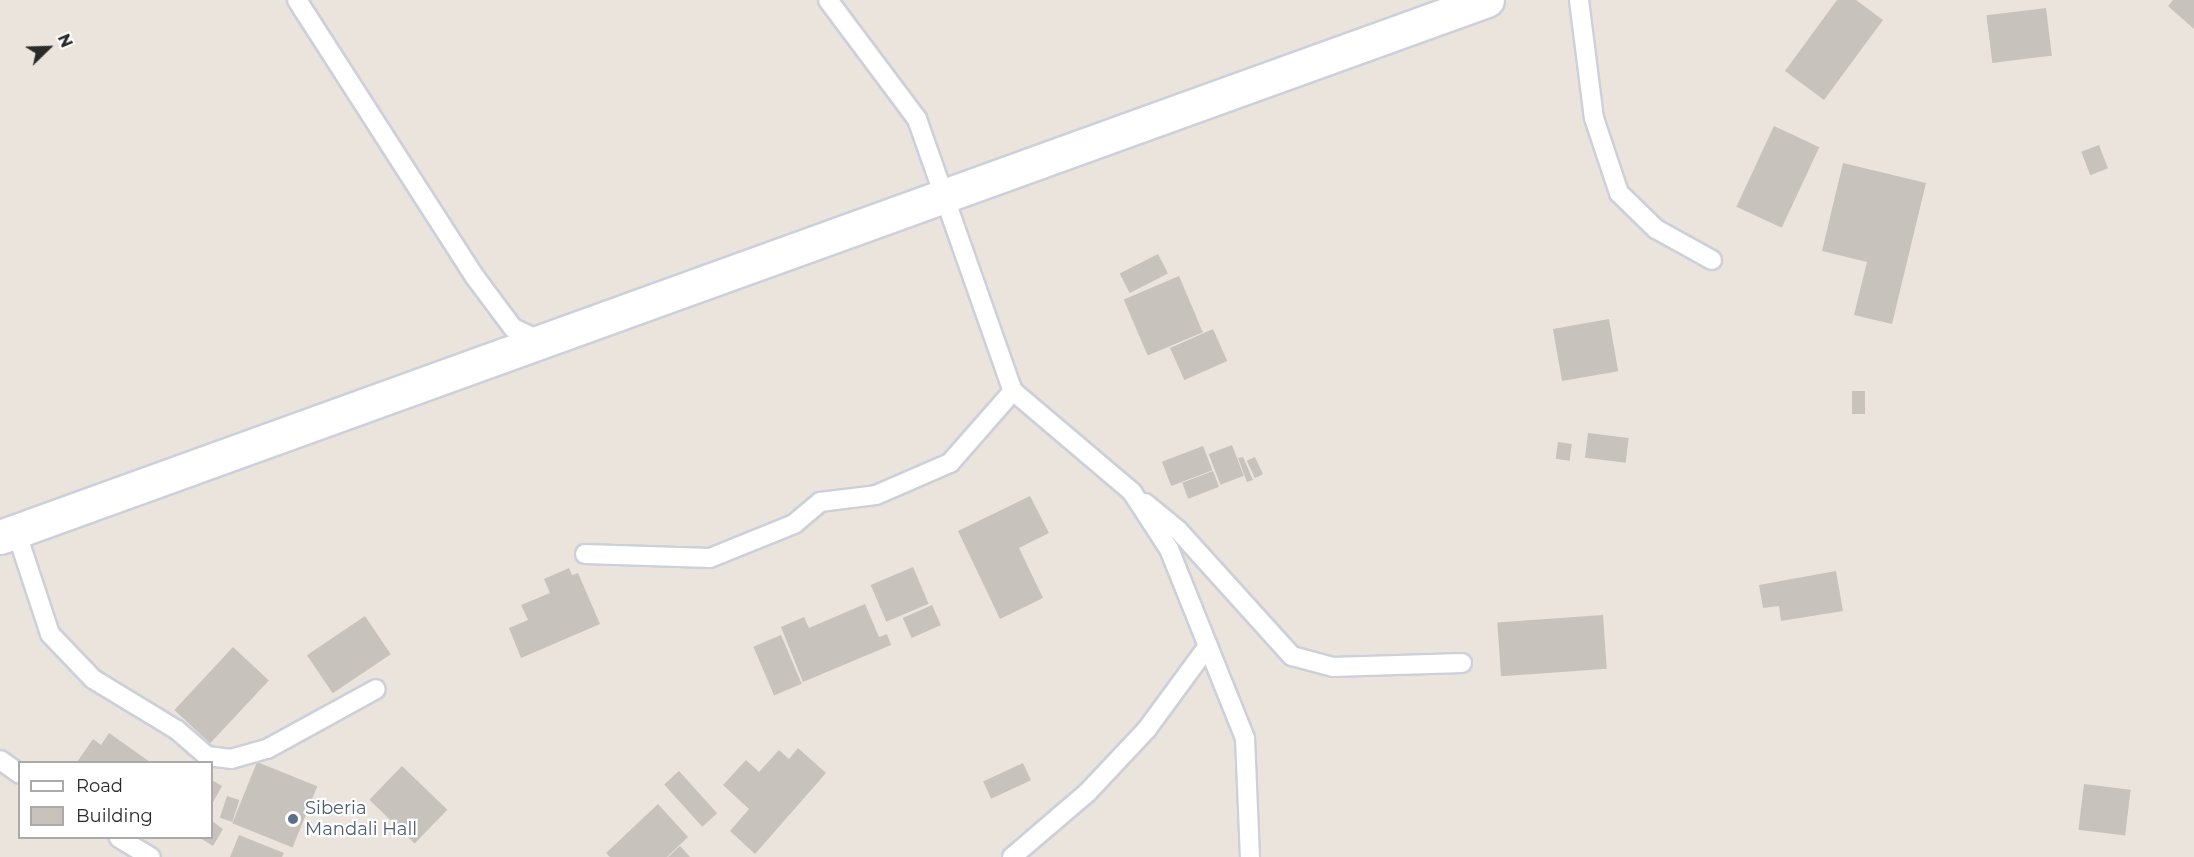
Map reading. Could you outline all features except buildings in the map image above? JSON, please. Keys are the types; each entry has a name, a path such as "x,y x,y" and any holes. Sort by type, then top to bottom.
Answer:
{"street":[{"path":"8,534 940,195 1487,0"}],"lane":[{"path":"297,0 475,277 513,328 541,341"},
{"path":"828,0 917,119 940,195 1013,391 1178,530 1292,656 1333,667 1462,663"},
{"path":"1579,0 1594,118 1618,193 1656,229 1712,260"},
{"path":"585,554 710,558 794,524 820,502 876,495 951,463 1013,391"},
{"path":"1132,492 1169,549 1245,738 1250,857"},
{"path":"8,534 50,634 93,679 177,730 207,756 231,759 267,749 376,689"},
{"path":"1012,857 1087,793 1147,729 1208,646"},
{"path":"0,760 18,773"},
{"path":"122,839 151,857"}],"place":[{"name":"Siberia Mandali Hall","path":"293,819"}]}
